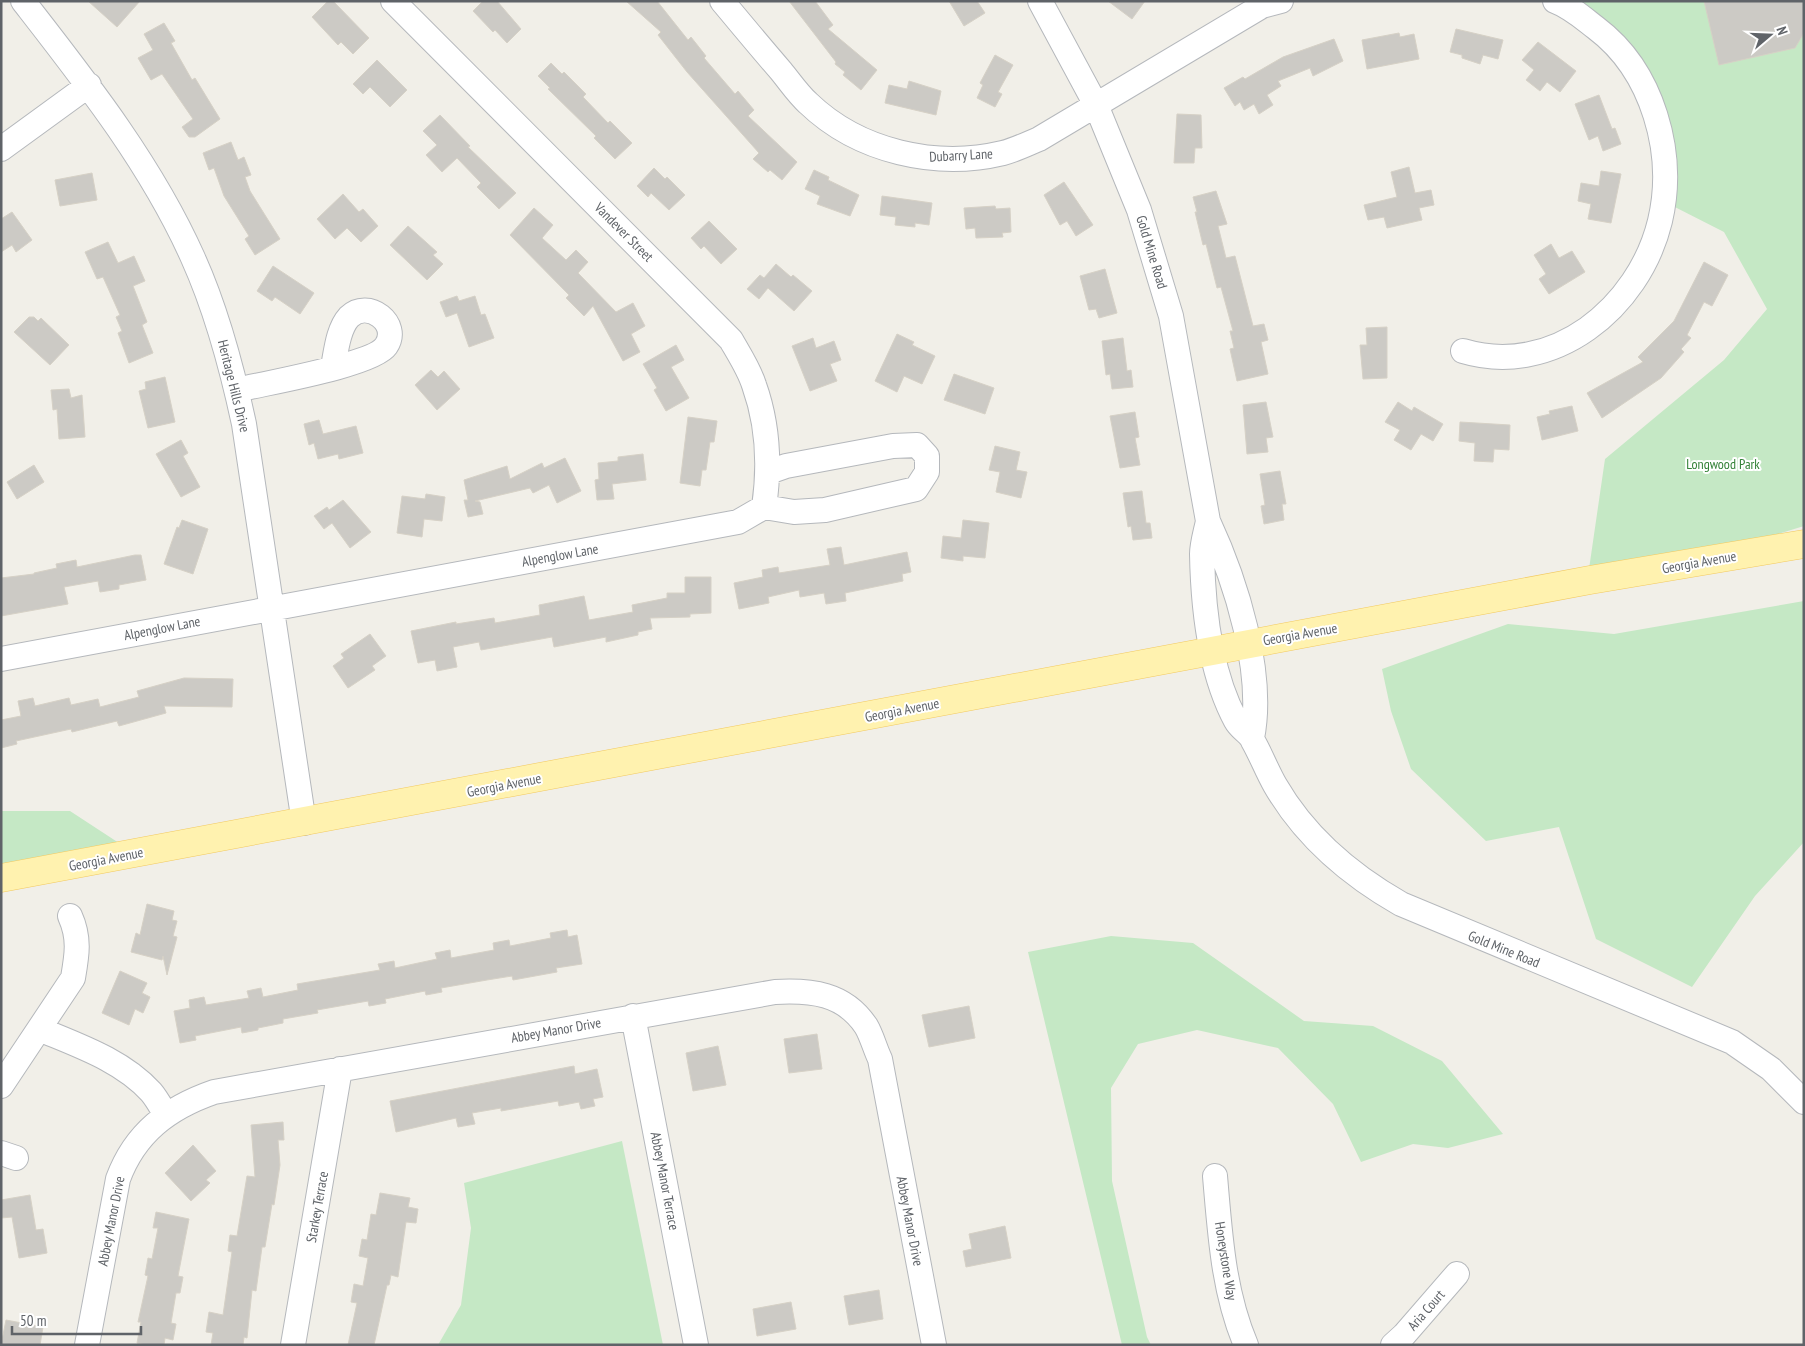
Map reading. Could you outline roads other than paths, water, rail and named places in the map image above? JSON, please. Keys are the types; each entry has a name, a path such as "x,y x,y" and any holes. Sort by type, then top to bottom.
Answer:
{"main road":[{"name":"Georgia Avenue","path":"1,878 304,823 1211,651 1804,544"}],"street":[{"name":"Heritage Hills Drive","path":"23,1 89,86 143,167 184,240 209,298 237,390 249,450 304,823"},
{"name":"Vandever Street","path":"393,1 731,340 754,384 767,442 769,472 764,507"},
{"name":"Dubarry Lane","path":"722,1 808,103 835,124 868,142 893,152 933,159 980,157 1005,152 1039,139 1268,3"},
{"name":"Gold Mine Road","path":"1040,1 1096,105 1140,210 1171,316 1208,521 1222,551 1249,644 1256,718 1252,738"},
{"path":"1463,351 1482,357 1504,357 1542,352 1574,339 1596,325 1618,303 1646,259 1660,222 1666,178 1659,125 1640,78 1612,40 1567,6 1555,1"},
{"path":"1,149 89,86"},
{"path":"237,390 333,367"},
{"path":"764,507 794,512 826,510 916,489 927,472 927,456 917,445 893,446 786,466 769,472"},
{"name":"Alpenglow Lane","path":"1,659 738,522 764,507"},
{"name":"Gold Mine Road","path":"1208,521 1202,553 1211,651 1236,723 1252,738 1275,785 1297,818 1331,854 1371,887 1424,915 1732,1042 1771,1069 1804,1102"},
{"path":"1,1086 73,978 77,932 70,916"},
{"name":"Abbey Manor Drive","path":"87,1345 118,1179 126,1156 166,1115 189,1101 214,1092 633,1016 775,992 813,991 841,1002 866,1026 880,1059 934,1345"},
{"name":"Abbey Manor Terrace","path":"633,1016 696,1345"},
{"path":"39,1029 101,1056 128,1072 151,1092 166,1115"},
{"name":"Starkey Terrace","path":"293,1345 340,1069"},
{"name":"Honeystone Way","path":"1215,1176 1220,1240 1229,1295 1246,1345"},
{"name":"Aria Court","path":"1393,1345 1457,1274"}],"park label":[{"name":"Longwood Park","path":"1723,464"}]}
